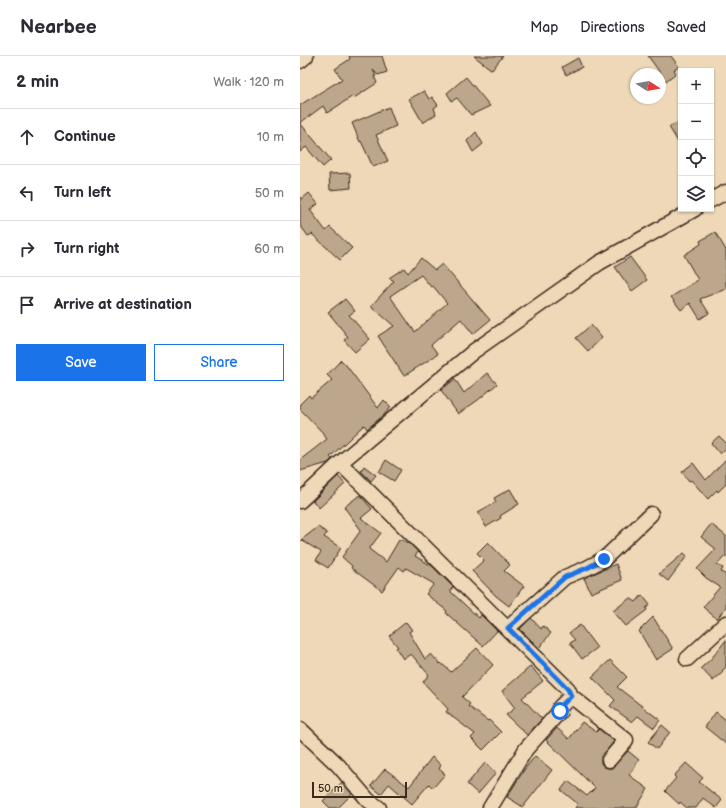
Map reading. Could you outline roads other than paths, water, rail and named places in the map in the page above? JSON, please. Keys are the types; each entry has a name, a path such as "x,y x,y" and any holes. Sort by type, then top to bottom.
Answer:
{"street":[{"path":"300,61 306,56"},
{"path":"714,198 726,192"},
{"path":"300,501 340,463 474,352 599,263 690,212"},
{"path":"340,463 508,628 568,689 571,696 626,740 609,760"},
{"path":"508,628 565,577 604,559 650,514"},
{"path":"687,659 726,623"},
{"path":"490,808 526,748 560,711 560,707 571,696"},
{"path":"300,729 338,765 368,800 378,808"}]}
